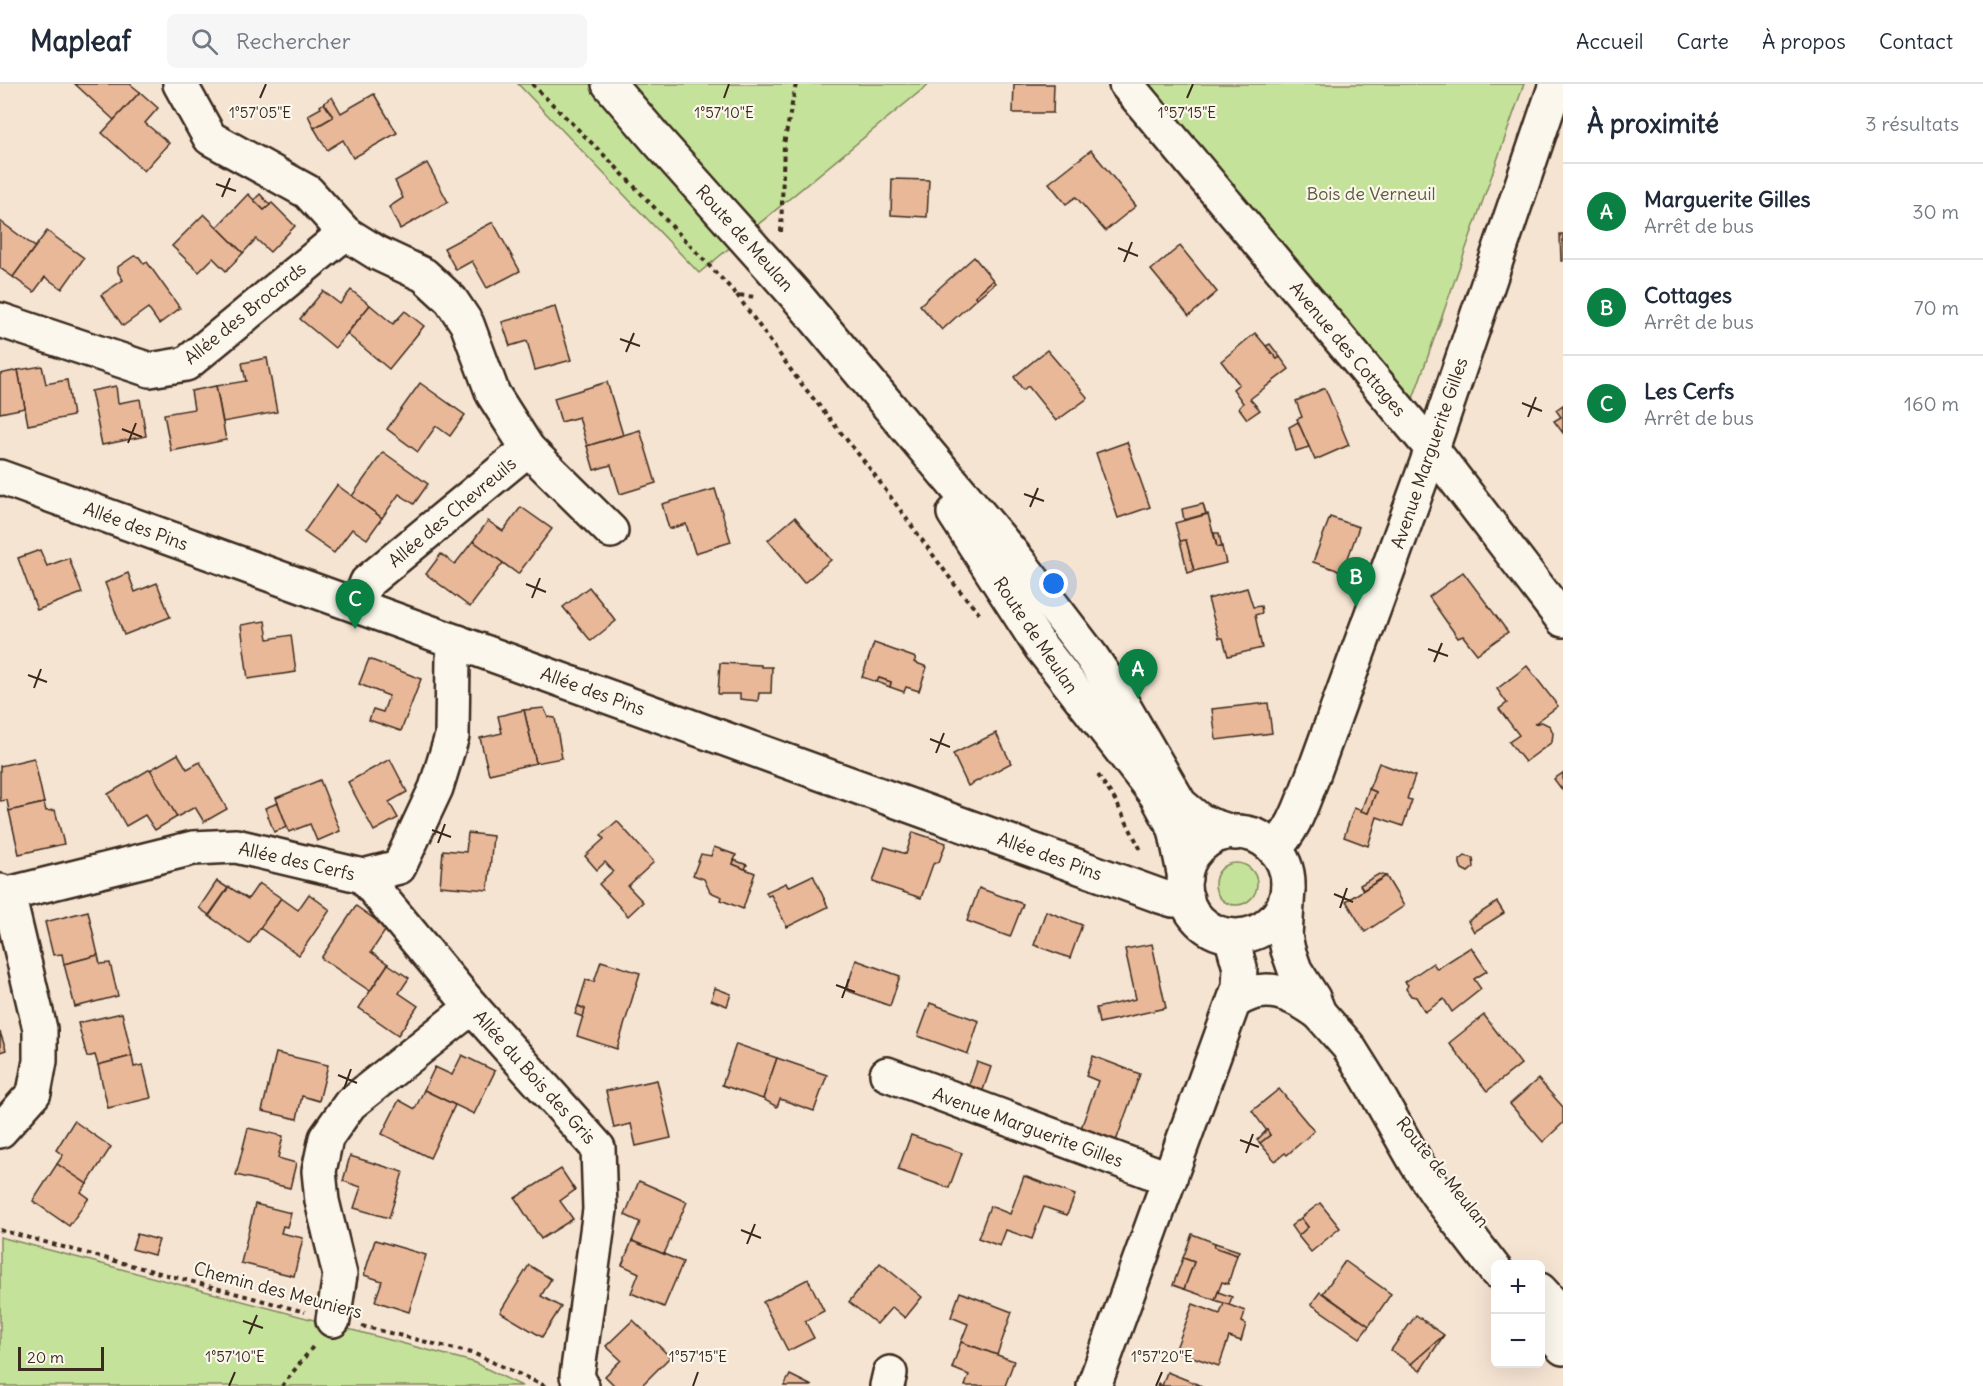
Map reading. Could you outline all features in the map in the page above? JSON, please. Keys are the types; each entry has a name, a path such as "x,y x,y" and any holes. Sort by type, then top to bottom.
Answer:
{"street":[{"name":"Allée des Chevreuils","path":"180,84 210,138 308,192 345,233 377,253 424,275 451,300 467,324 493,394 528,449 611,531"},
{"name":"Route de Meulan","path":"596,84 657,140"},
{"name":"Route de Meulan","path":"609,84 789,288 1020,563 1091,656 1124,705 1180,804 1204,822 1235,832"},
{"name":"Avenue des Cottages","path":"1126,84 1432,449 1563,620"},
{"name":"Avenue Marguerite Gilles","path":"1274,849 1285,839 1292,827 1312,778 1432,449 1556,84"},
{"name":"Allée des Brocards","path":"0,320 150,370 186,364 345,233"},
{"name":"Route de Meulan","path":"876,394 1040,646 1157,796 1175,829 1186,888"},
{"name":"Allée des Chevreuils","path":"358,605 367,582 528,449"},
{"name":"Allée des Pins","path":"0,477 1160,896 1173,900 1186,888"},
{"name":"Allée des Cerfs","path":"4,893 193,848 236,846 363,876 399,867 436,788 452,736 453,657 458,642"},
{"path":"1235,832 1259,838 1274,849 1284,864 1288,888 1283,907 1276,918 1260,930 1236,936 1218,933 1206,926 1192,911 1186,888 1191,859 1204,844 1215,837 1235,832"},
{"name":"Allée du Bois des Gris","path":"363,876 472,1007 598,1148 600,1210 577,1376 582,1386"},
{"name":"Route de Meulan","path":"1288,888 1285,936 1295,970 1313,998 1319,1013 1348,1046 1417,1164 1491,1264"},
{"path":"0,1131 34,1093 40,1061 40,1029 4,893"},
{"name":"Route de Meulan","path":"1236,936 1274,952 1295,970"},
{"path":"1094,1386 1234,1002 1240,978 1236,936"},
{"path":"1234,1002 1252,992 1276,991 1289,995 1319,1013"},
{"path":"333,1320 340,1275 322,1202 319,1171 326,1138 350,1104 472,1007"},
{"name":"Avenue Marguerite Gilles","path":"886,1074 1170,1179"},
{"name":"Route de Meulan","path":"1368,1078 1515,1260"},
{"path":"1545,1295 1563,1315"},
{"path":"1545,1328 1563,1348"}],"path":[{"path":"532,84 615,166 737,295 796,377 868,466 955,585 986,621"},
{"path":"737,295 789,288 784,144 796,84"},
{"path":"1098,774 1115,800 1142,852"},
{"name":"Chemin des Meuniers","path":"0,1230 333,1320 475,1354 543,1386"},
{"path":"282,1386 333,1320"}],"green space":[{"path":"518,84 929,84 699,273"},
{"name":"Bois de Verneuil","path":"1138,84 1524,84 1409,410"},
{"path":"1236,863 1251,869 1257,884 1251,899 1236,905 1221,899 1215,884 1221,869"},
{"path":"0,1237 473,1362 522,1386 0,1386"}],"building":[{"path":"75,84 130,84 140,92 114,120"},
{"path":"1014,84 1054,84 1053,113 1013,113"},
{"path":"140,92 158,108 145,123 169,143 144,171 102,133"},
{"path":"374,94 397,133 353,158 343,140 327,150 314,128 333,117 324,103 332,97 341,113"},
{"path":"324,103 333,117 314,128 308,115 321,108 320,106"},
{"path":"1091,150 1136,206 1105,231 1076,197 1066,204 1049,183"},
{"path":"427,163 448,202 400,229 389,207 403,198 395,181"},
{"path":"892,179 929,180 927,217 891,215"},
{"path":"248,194 264,210 272,203 295,226 270,252 256,239 243,253 217,227"},
{"path":"260,194 270,205 264,210 254,200"},
{"path":"204,214 243,253 226,271 213,258 199,272 172,246"},
{"path":"0,221 35,247 13,277 0,268"},
{"path":"493,222 520,271 487,288 472,261 456,270 444,248"},
{"path":"47,231 84,258 62,289 45,277 34,292 13,277"},
{"path":"1560,234 1563,234 1563,261 1561,261"},
{"path":"1180,246 1217,292 1189,316 1151,270"},
{"path":"134,256 139,257 144,264 147,262 180,308 159,324 148,308 123,326 101,295 123,280 118,267"},
{"path":"974,257 993,280 942,330 920,305"},
{"path":"993,280 995,283 977,298 975,296"},
{"path":"351,290 370,305 335,348 300,319 323,291 340,304"},
{"path":"370,305 393,324 405,311 424,326 389,369 347,334"},
{"path":"555,307 571,360 535,370 527,341 510,346 502,322"},
{"path":"1255,333 1277,359 1280,357 1289,369 1250,399 1260,410 1247,419 1239,408 1243,403 1233,389 1239,384 1221,361"},
{"path":"1270,344 1280,357 1277,359 1266,346"},
{"path":"1047,350 1088,398 1056,421 1028,386 1023,390 1014,377"},
{"path":"267,358 277,412 223,422 216,386 246,381 242,363"},
{"path":"42,366 46,384 67,380 73,416 28,425 18,370"},
{"path":"18,370 25,408 0,413 0,374"},
{"path":"607,382 623,435 587,446 579,417 561,422 554,398"},
{"path":"420,383 465,415 450,436 436,426 418,452 387,429"},
{"path":"116,386 118,403 140,399 146,436 102,445 91,391"},
{"path":"216,386 226,440 171,451 164,414 194,409 191,391"},
{"path":"1325,388 1349,445 1315,460 1297,419 1302,417 1296,401"},
{"path":"1563,405 1563,433 1554,421 1561,417 1556,410"},
{"path":"1298,422 1309,447 1296,451 1289,427"},
{"path":"640,430 656,483 620,494 611,465 594,470 587,446"},
{"path":"1127,442 1150,507 1118,518 1096,453"},
{"path":"383,452 428,484 414,504 399,494 382,518 352,496"},
{"path":"337,485 382,518 367,539 352,529 334,553 304,532"},
{"path":"715,489 731,542 695,553 686,524 669,529 662,504"},
{"path":"1203,504 1206,514 1184,520 1182,509"},
{"path":"521,507 552,529 518,574 473,541 488,521 503,531"},
{"path":"1208,514 1217,547 1222,547 1226,563 1194,571 1186,540 1180,541 1175,523"},
{"path":"795,517 831,560 804,583 768,540"},
{"path":"1330,517 1359,527 1343,572 1313,562"},
{"path":"1214,533 1219,533 1222,547 1217,547"},
{"path":"1186,540 1194,571 1188,573 1180,541"},
{"path":"473,541 503,563 470,607 426,574 441,554 455,564"},
{"path":"40,550 47,566 69,558 82,593 37,610 18,558"},
{"path":"1463,572 1508,632 1477,654 1463,636 1458,638 1429,597"},
{"path":"128,573 135,592 157,583 170,617 124,635 105,583"},
{"path":"589,587 616,621 591,641 563,607"},
{"path":"1247,588 1253,607 1261,606 1262,613 1255,615 1262,648 1228,656 1223,638 1219,638 1208,599"},
{"path":"265,621 268,639 291,635 296,672 248,679 241,625"},
{"path":"874,643 916,658 914,662 927,667 919,691 906,687 904,692 890,687 891,682 879,678 877,682 862,677"},
{"path":"369,659 421,679 401,731 369,720 373,709 383,712 389,696 359,684"},
{"path":"720,663 772,667 771,693 759,693 758,701 740,699 740,694 718,694"},
{"path":"1527,666 1558,706 1534,724 1542,722 1550,726 1553,733 1552,742 1525,762 1509,742 1519,735 1499,709 1507,703 1497,689"},
{"path":"879,678 891,682 890,687 877,682"},
{"path":"1268,703 1272,733 1216,740 1212,709"},
{"path":"544,708 548,717 555,718 562,758 536,763 524,710"},
{"path":"524,710 536,763 489,774 480,738 502,733 498,716"},
{"path":"996,733 1011,763 968,786 953,754"},
{"path":"178,754 187,769 200,762 227,809 204,822 195,807 177,817 150,770"},
{"path":"34,758 44,803 9,811 7,800 0,801 0,766"},
{"path":"390,759 407,792 389,802 398,818 374,831 348,782"},
{"path":"1379,763 1415,776 1407,799 1412,800 1403,826 1377,817 1368,846 1344,837 1354,808 1368,813 1376,792 1369,789"},
{"path":"150,769 177,817 155,830 145,815 126,826 108,794"},
{"path":"1563,773 1563,791 1554,779"},
{"path":"320,780 340,831 317,841 310,824 289,832 276,798"},
{"path":"1369,789 1376,792 1368,813 1361,811"},
{"path":"44,803 46,811 55,810 64,844 19,854 9,811"},
{"path":"278,803 287,827 274,832 265,808"},
{"path":"617,821 654,862 628,886 643,902 628,916 599,884 613,871 605,862 597,870 585,856 604,839 601,835"},
{"path":"913,832 946,843 939,862 933,864 921,898 873,882 885,847 906,854"},
{"path":"468,833 493,836 488,890 440,886 443,850 466,852"},
{"path":"714,847 736,855 733,864 755,873 743,909 721,900 722,897 710,892 704,879 693,875 701,854 711,856"},
{"path":"1465,856 1473,858 1474,867 1468,872 1462,869 1460,864 1460,860"},
{"path":"734,860 747,865 745,869 733,864"},
{"path":"1379,874 1386,876 1363,890 1360,885"},
{"path":"813,875 828,907 787,927 771,895 768,896 766,892 786,883 788,887"},
{"path":"1386,876 1404,906 1365,932 1346,901"},
{"path":"217,881 228,888 209,915 199,908"},
{"path":"259,883 281,898 249,944 209,916 229,887 248,899"},
{"path":"979,888 1023,904 1010,937 967,921"},
{"path":"309,894 330,910 299,955 260,928 281,898 298,910"},
{"path":"1497,902 1504,913 1474,932 1468,921"},
{"path":"356,906 387,928 371,952 388,964 370,991 321,958"},
{"path":"88,911 98,955 64,964 62,954 53,955 45,922"},
{"path":"1046,911 1082,925 1070,958 1034,945"},
{"path":"1152,944 1166,1008 1099,1023 1096,1008 1136,999 1125,949"},
{"path":"1471,947 1487,971 1474,979 1481,989 1452,1012 1444,999 1425,1012 1416,997 1411,996 1406,989 1408,985 1405,982 1433,963 1437,969"},
{"path":"98,955 100,964 110,963 118,996 75,1007 64,964"},
{"path":"856,960 900,976 890,1006 846,990"},
{"path":"601,961 640,973 617,1049 577,1036 585,1009 578,1006 586,980 594,982"},
{"path":"388,964 409,978 399,993 418,1006 398,1035 359,1008"},
{"path":"715,988 731,994 727,1006 711,1000"},
{"path":"930,1003 979,1021 968,1054 918,1036"},
{"path":"578,1006 585,1009 583,1017 575,1014"},
{"path":"122,1013 132,1056 98,1065 95,1055 87,1057 78,1023"},
{"path":"1484,1015 1521,1064 1487,1091 1449,1043"},
{"path":"0,1032 6,1050 0,1052"},
{"path":"736,1044 777,1058 763,1099 722,1085"},
{"path":"276,1053 328,1065 319,1101 302,1096 297,1119 262,1111"},
{"path":"462,1055 495,1071 474,1114 424,1090 435,1067 452,1075"},
{"path":"132,1056 134,1067 143,1065 151,1098 108,1108 98,1065"},
{"path":"1093,1056 1140,1074 1115,1144 1080,1131 1098,1081 1086,1076"},
{"path":"777,1058 827,1075 814,1111 780,1099 777,1107 763,1099"},
{"path":"977,1062 991,1067 981,1096 967,1091"},
{"path":"1538,1079 1563,1107 1563,1123 1543,1142 1510,1104"},
{"path":"657,1080 671,1138 636,1146 631,1124 614,1128 606,1091"},
{"path":"1279,1089 1314,1131 1287,1155 1285,1153 1275,1161 1260,1143 1270,1135 1252,1111"},
{"path":"424,1090 455,1105 430,1158 382,1134 399,1100 415,1109"},
{"path":"74,1121 111,1147 87,1184 57,1164 63,1155 56,1150"},
{"path":"248,1128 283,1136 278,1158 296,1163 290,1188 236,1175"},
{"path":"1267,1130 1270,1135 1260,1143 1257,1140"},
{"path":"911,1135 962,1153 949,1188 898,1170"},
{"path":"350,1156 403,1172 389,1218 354,1208 361,1187 343,1181"},
{"path":"57,1164 87,1184 81,1192 89,1198 69,1226 33,1201"},
{"path":"561,1169 575,1190 560,1201 573,1219 541,1239 515,1198"},
{"path":"1024,1176 1075,1195 1067,1215 1044,1207 1032,1239 1006,1230 1000,1246 978,1238 990,1206 1010,1214"},
{"path":"639,1181 687,1202 664,1254 632,1241 640,1222 625,1215"},
{"path":"1320,1203 1340,1228 1311,1252 1298,1236 1308,1227 1301,1218"},
{"path":"255,1204 291,1213 287,1227 283,1226 281,1233 303,1238 294,1276 241,1263"},
{"path":"1301,1218 1308,1227 1298,1236 1291,1226"},
{"path":"137,1234 159,1240 154,1255 132,1249"},
{"path":"1192,1234 1215,1243 1214,1247 1237,1255 1228,1284 1222,1282 1215,1300 1184,1289 1194,1262 1183,1258"},
{"path":"375,1240 426,1255 409,1312 375,1301 382,1281 364,1275"},
{"path":"632,1241 683,1262 664,1307 631,1293 639,1273 622,1265"},
{"path":"1215,1243 1239,1251 1237,1255 1214,1247"},
{"path":"1183,1258 1194,1262 1184,1289 1173,1285"},
{"path":"1345,1261 1391,1294 1369,1326 1323,1293"},
{"path":"880,1263 922,1297 905,1318 892,1307 877,1324 849,1302"},
{"path":"529,1265 551,1279 541,1296 561,1307 542,1337 500,1312"},
{"path":"808,1279 824,1311 805,1321 814,1338 788,1351 763,1302"},
{"path":"960,1292 1012,1312 997,1355 961,1342 968,1324 951,1317"},
{"path":"1218,1292 1232,1297 1229,1305 1215,1300"},
{"path":"1320,1292 1369,1326 1360,1338 1311,1304"},
{"path":"1224,1303 1245,1311 1242,1322 1246,1324 1241,1341 1229,1337 1219,1366 1175,1351 1193,1304 1220,1314"},
{"path":"1416,1315 1444,1335 1411,1364 1391,1350"},
{"path":"633,1320 670,1357 641,1386 615,1386 605,1376 621,1360 606,1346"},
{"path":"1444,1335 1420,1371 1411,1364"},
{"path":"961,1342 1014,1361 1005,1386 965,1386 969,1375 952,1368"},
{"path":"1167,1372 1202,1386 1162,1386"},
{"path":"790,1375 812,1386 784,1386"}],"place":[{"name":"Cottages","path":"1356,607"},
{"name":"Les Cerfs","path":"355,629"},
{"name":"Marguerite Gilles","path":"1138,699"}]}
